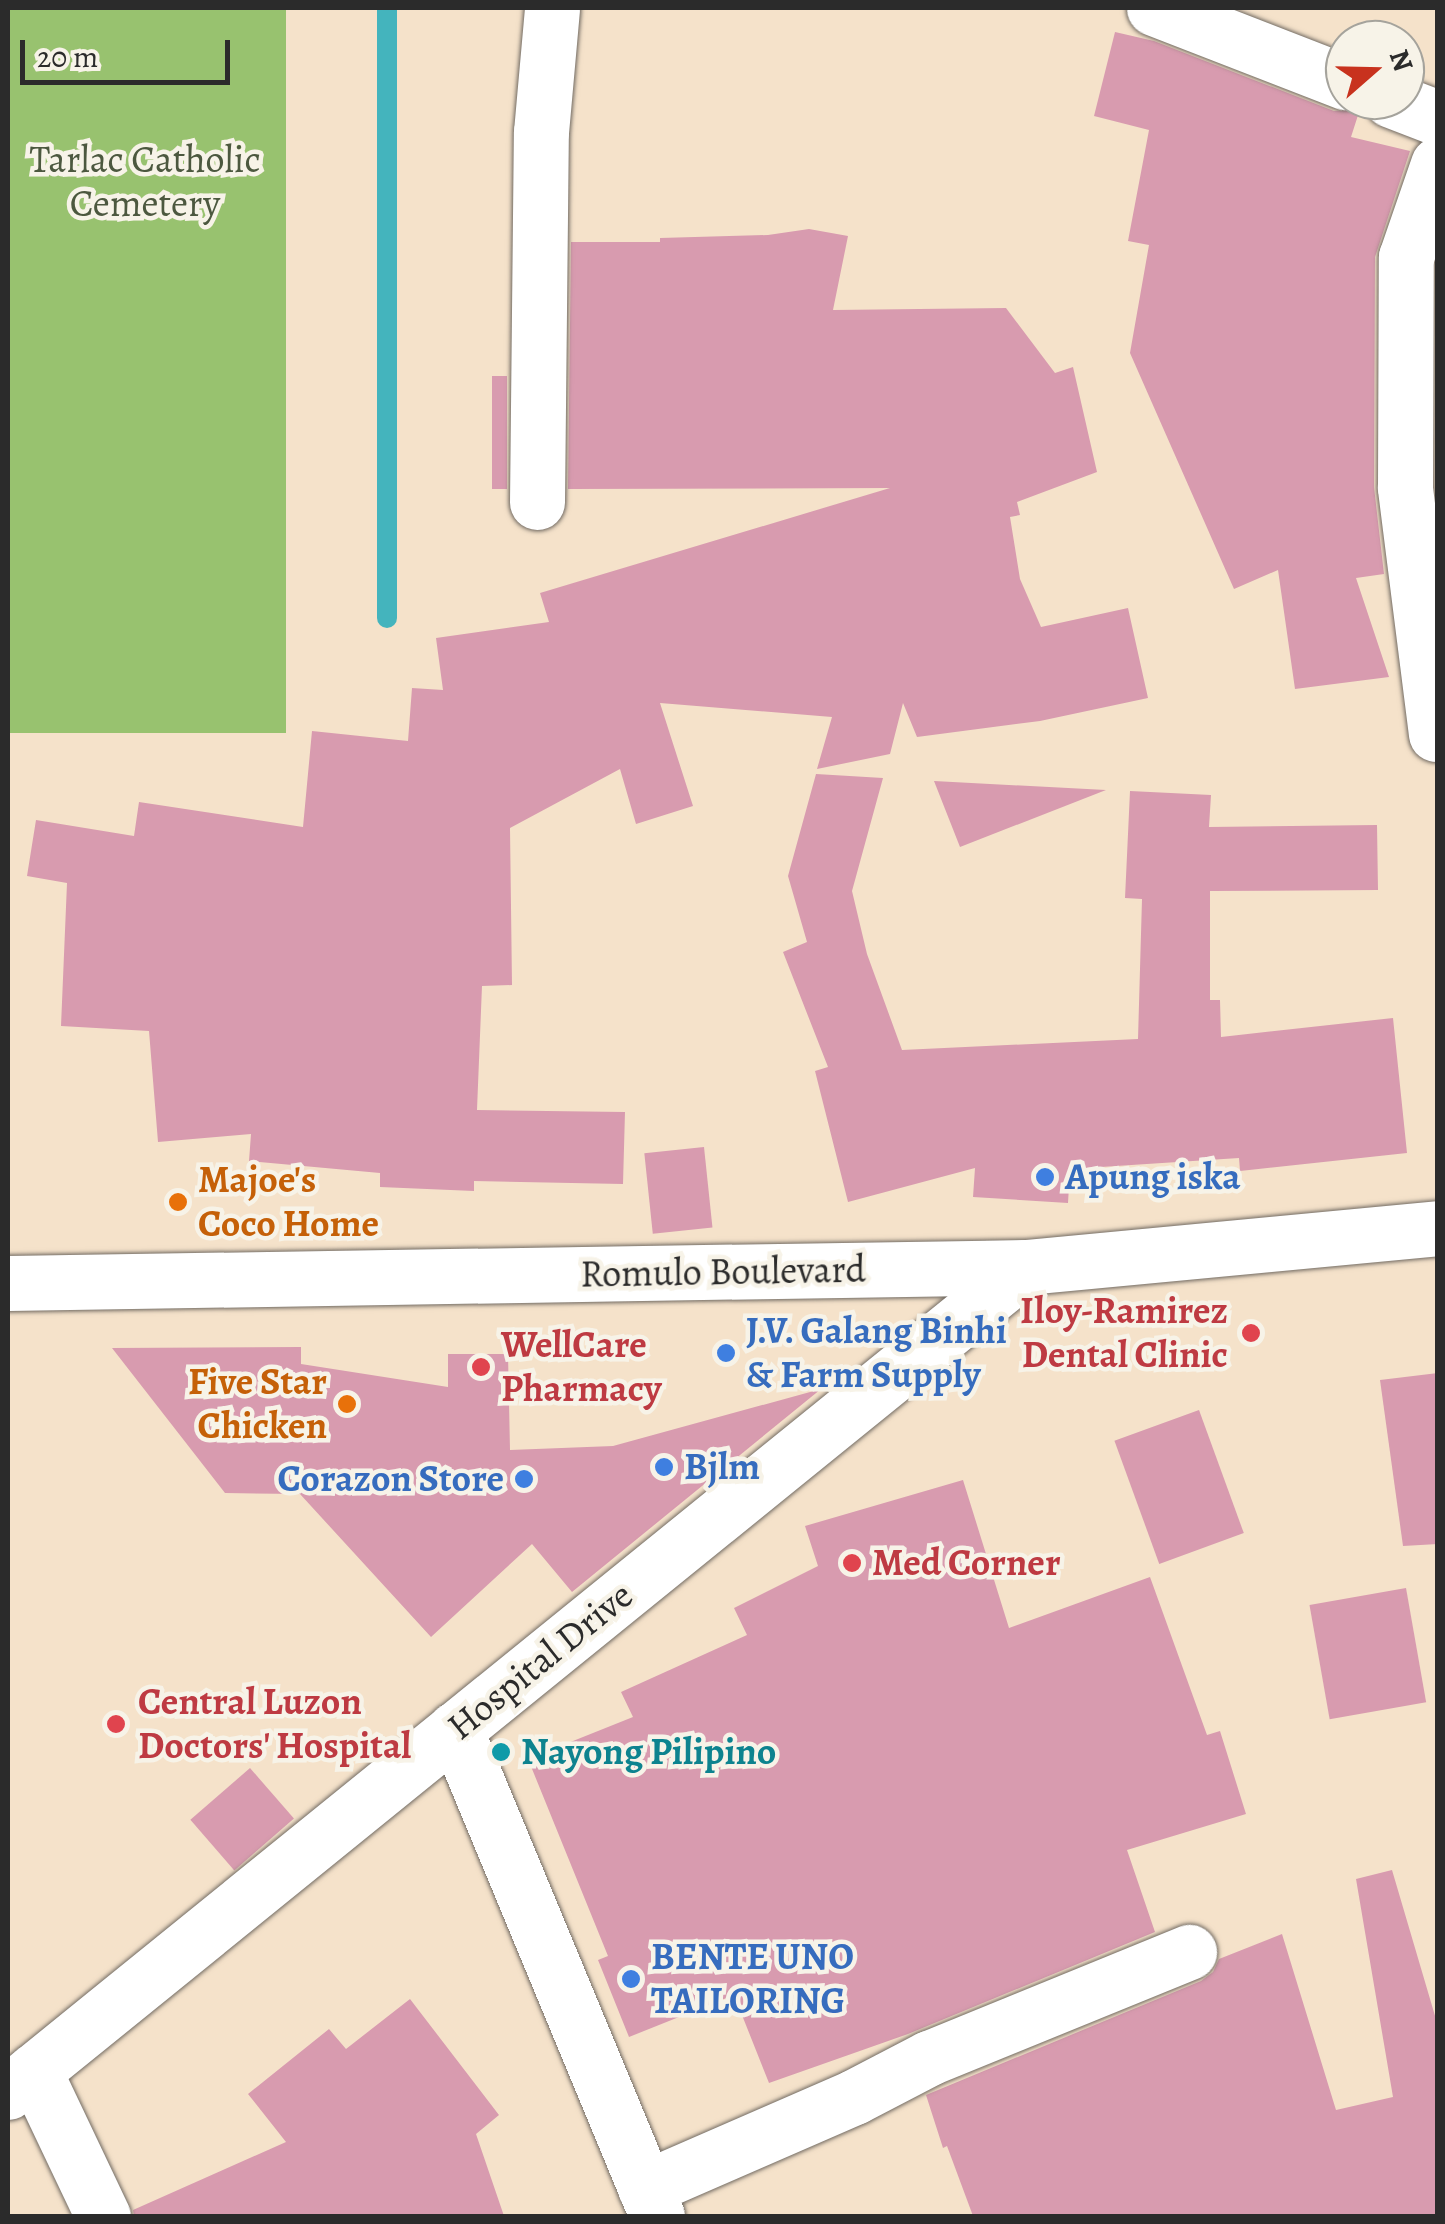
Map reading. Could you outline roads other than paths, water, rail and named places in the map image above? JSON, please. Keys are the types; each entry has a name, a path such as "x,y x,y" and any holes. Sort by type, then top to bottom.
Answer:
{"main road":[{"path":"537,502 541,132 552,8"},
{"path":"1154,8 1325,74"},
{"path":"1436,734 1404,488 1406,257 1438,164"},
{"name":"Romulo Boulevard","path":"8,1283 1026,1267 1438,1228"},
{"name":"Hospital Drive","path":"20,2081 1026,1267"},
{"path":"455,1730 651,2202 929,2058 1188,1952"},
{"path":"20,2081 103,2216"}],"waterway":[{"path":"387,8 387,618"}],"place":[{"name":"Apung iska","path":"1045,1177"},
{"name":"Majoe's Coco Home","path":"178,1202"},
{"name":"Iloy-Ramirez Dental Clinic","path":"1251,1333"},
{"name":"J.V. Galang Binhi & Farm Supply","path":"726,1353"},
{"name":"WellCare Pharmacy","path":"481,1367"},
{"name":"Five Star Chicken","path":"347,1404"},
{"name":"Bjlm","path":"664,1467"},
{"name":"Corazon Store","path":"524,1479"},
{"name":"Med Corner","path":"852,1563"},
{"name":"Central Luzon Doctors' Hospital","path":"116,1724"},
{"name":"Nayong Pilipino","path":"501,1752"},
{"name":"BENTE UNO TAILORING","path":"631,1979"}],"park label":[{"name":"Tarlac Catholic Cemetery","path":"145,182"}]}
